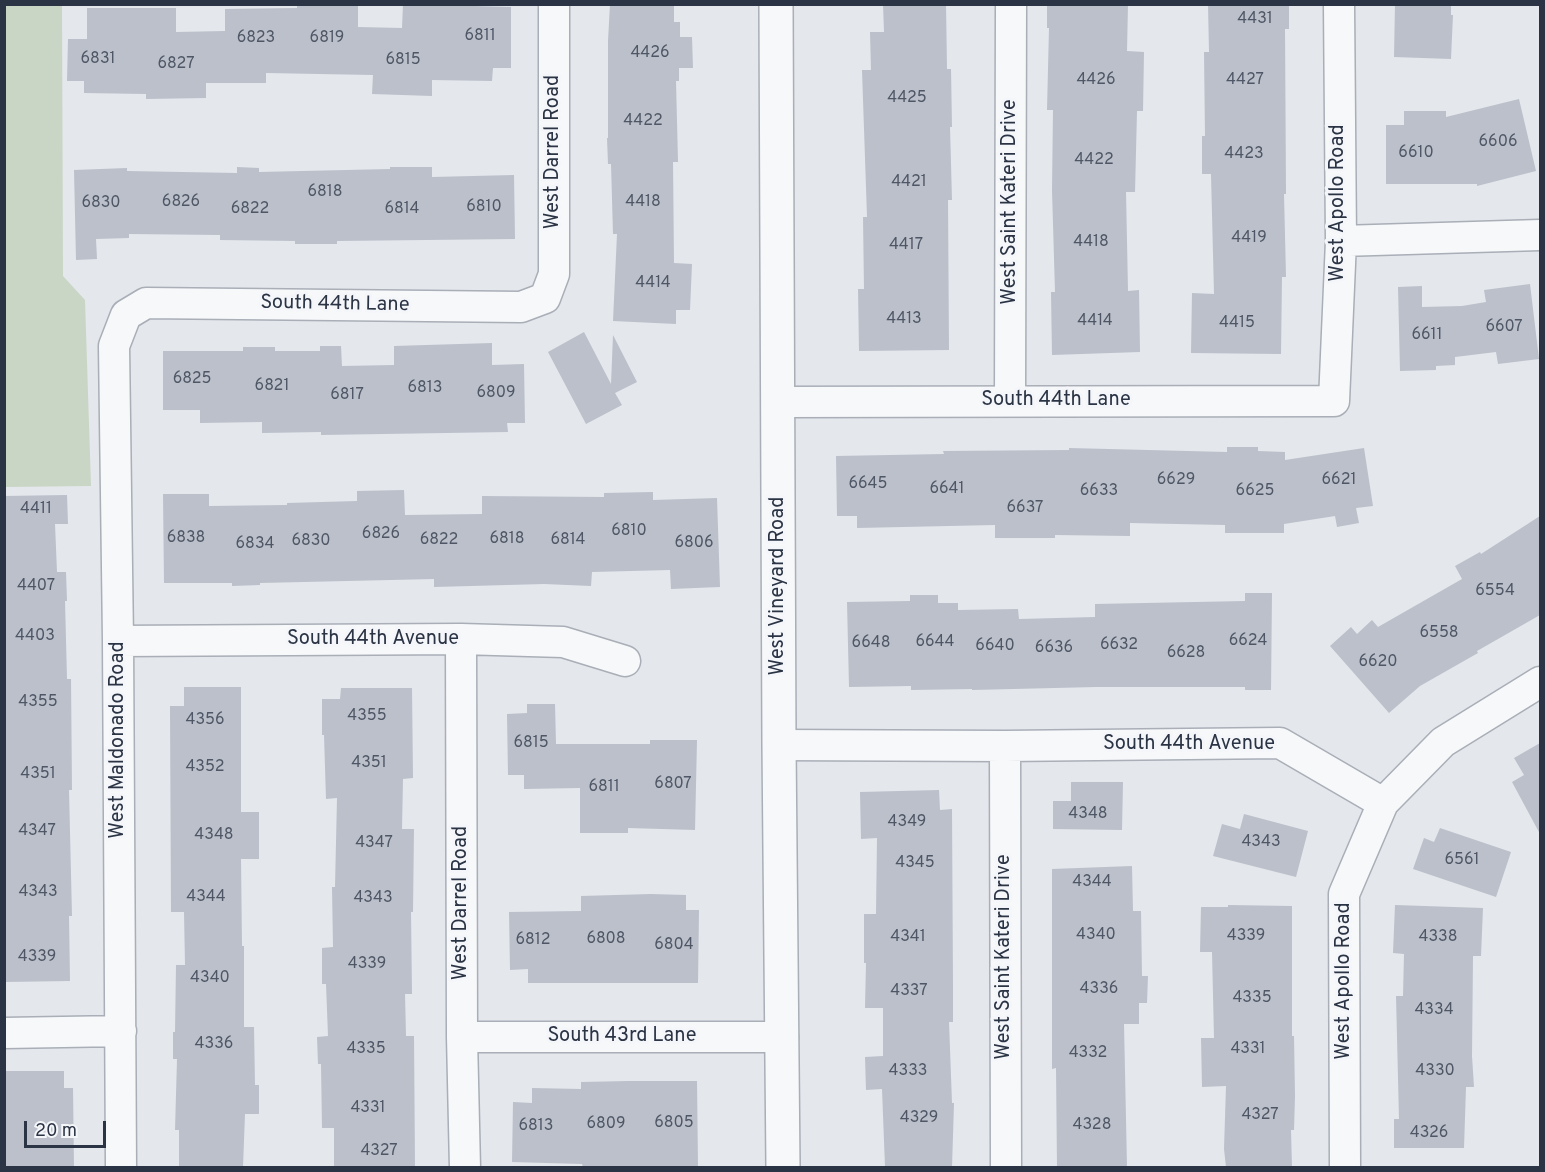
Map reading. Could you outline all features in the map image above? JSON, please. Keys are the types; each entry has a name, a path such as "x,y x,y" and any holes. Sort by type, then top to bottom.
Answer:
{"street":[{"name":"West Darrel Road","path":"544,298 554,274 555,4"},
{"name":"West Vineyard Road","path":"776,4 783,1167"},
{"name":"West Saint Kateri Drive","path":"1010,400 1011,4"},
{"name":"West Apollo Road","path":"1334,401 1341,241 1339,4"},
{"path":"1341,241 1540,235"},
{"name":"South 44th Lane","path":"126,315 146,303 521,307 544,298"},
{"name":"West Maldonado Road","path":"121,1167 114,346 126,315"},
{"name":"South 44th Lane","path":"778,402 1334,401"},
{"name":"West Darrel Road","path":"461,639 462,1037 465,1167"},
{"name":"South 44th Avenue","path":"118,640 461,639 563,642 626,661"},
{"path":"1383,803 1443,742 1540,682"},
{"name":"South 44th Avenue","path":"779,746 1280,743 1383,803"},
{"name":"West Saint Kateri Drive","path":"1005,746 1006,1167"},
{"name":"West Apollo Road","path":"1345,1167 1344,894 1383,803"},
{"path":"4,1033 121,1031"},
{"name":"South 43rd Lane","path":"462,1037 783,1037"}],"green space":[{"path":"4,5 62,5 63,276 85,300 91,486 5,487"}],"building":[{"path":"297,4 358,4 358,27 402,28 403,4 511,7 511,68 493,68 492,81 432,80 432,96 372,94 373,75 266,73 266,83 206,83 206,98 146,99 146,94 84,93 84,81 67,81 68,39 87,39 87,8 176,8 176,32 225,31 225,9 297,8"},
{"path":"610,4 674,4 674,22 680,22 680,37 692,37 693,68 679,68 679,81 676,81 678,162 673,162 674,263 692,264 690,310 676,310 676,324 613,321 617,234 613,234 611,164 608,164 607,138"},
{"path":"883,4 946,4 947,69 951,69 952,127 950,127 952,200 948,200 949,350 859,351 858,289 864,289 863,217 867,217 862,70 871,70 870,32 884,32"},
{"path":"1047,4 1128,4 1127,51 1144,52 1143,111 1137,111 1135,192 1126,192 1128,291 1139,290 1140,352 1052,355 1051,292 1055,292 1052,190 1053,110 1047,110 1049,28 1047,28"},
{"path":"1208,4 1289,4 1289,29 1285,29 1286,277 1282,277 1281,354 1191,353 1192,293 1214,294 1211,174 1202,174 1202,136 1205,136 1204,52 1209,52"},
{"path":"1395,4 1451,4 1451,15 1453,15 1451,59 1394,57"},
{"path":"1519,99 1536,171 1477,186 1477,184 1386,184 1386,125 1404,125 1404,111 1446,111 1446,117"},
{"path":"237,167 259,168 259,172 432,167 432,177 514,175 515,239 337,241 337,244 295,244 295,241 220,240 220,235 129,234 129,238 96,239 97,259 76,260 74,170 127,168 127,171 237,173"},
{"path":"1530,284 1539,359 1498,364 1496,352 1455,357 1455,365 1436,366 1436,370 1400,371 1398,287 1422,286 1422,307 1462,306 1486,302 1484,290"},
{"path":"584,332 611,384 613,335 637,382 615,393 622,405 586,424 548,352"},
{"path":"492,343 492,365 524,364 525,423 507,423 508,432 321,435 321,432 262,433 262,422 200,423 200,410 163,410 163,351 243,351 243,347 275,347 275,351 320,351 320,346 341,346 342,366 394,365 394,346"},
{"path":"1227,447 1258,447 1258,451 1285,452 1285,460 1364,448 1373,506 1356,508 1359,523 1337,527 1335,516 1284,524 1284,533 1225,533 1225,525 1130,523 1130,536 1055,535 1055,538 995,538 995,525 857,528 857,516 837,516 836,456 944,454 943,451 1069,450 1069,448 1227,452"},
{"path":"404,490 405,515 482,514 482,496 604,497 604,493 653,492 653,500 717,498 720,587 671,589 670,570 592,572 591,586 544,584 434,587 434,579 260,583 260,585 232,586 232,583 164,583 163,494 209,494 209,506 287,505 287,503 357,501 357,491"},
{"path":"67,495 68,524 55,524 57,572 66,572 67,679 71,679 70,981 4,982 4,496"},
{"path":"1540,516 1540,615 1420,686 1389,713 1330,646 1351,627 1357,634 1372,620 1378,627 1462,579 1455,566 1480,552 1481,554"},
{"path":"1245,593 1272,593 1271,690 1245,690 1245,687 911,690 911,686 849,687 847,602 910,601 910,595 938,595 938,603 958,603 958,610 1018,609 1019,619 1095,617 1095,604 1245,601"},
{"path":"184,687 241,687 241,812 259,812 259,859 241,859 244,1027 254,1027 255,1085 259,1085 259,1114 245,1114 243,1167 179,1167 179,1130 175,1130 177,1059 173,1059 173,1032 175,1032 176,965 185,965 184,912 171,912 170,706 184,706"},
{"path":"341,688 412,688 413,778 403,779 402,829 414,829 413,912 411,912 412,994 405,994 406,1036 414,1036 415,1167 334,1167 334,1128 322,1128 321,1064 318,1064 317,1037 328,1036 326,984 322,984 322,948 333,947 332,887 335,887 337,798 326,799 322,699 340,699"},
{"path":"527,704 555,704 556,744 650,744 650,740 697,740 695,830 628,828 628,833 580,833 580,788 524,789 524,775 508,775 507,714 527,713"},
{"path":"1540,743 1540,834 1512,782 1524,775 1514,758"},
{"path":"1071,782 1123,782 1122,830 1053,829 1053,801 1071,801"},
{"path":"939,790 940,810 952,809 953,1022 949,1022 952,1103 954,1103 952,1167 885,1167 882,1089 866,1090 865,1057 883,1056 883,1008 865,1008 864,914 876,914 877,838 861,839 860,792"},
{"path":"1244,814 1308,831 1296,877 1213,856 1222,824 1240,829"},
{"path":"1440,828 1511,852 1496,897 1413,869 1424,838 1434,842"},
{"path":"1132,866 1133,911 1141,911 1142,976 1148,976 1147,1003 1139,1003 1139,1024 1124,1024 1127,1167 1057,1167 1056,1068 1052,1069 1052,869"},
{"path":"686,895 686,910 699,910 698,983 528,983 528,969 510,970 509,912 581,911 581,896"},
{"path":"1228,905 1292,906 1292,1036 1294,1036 1295,1096 1294,1130 1291,1130 1292,1167 1226,1167 1224,1149 1226,1086 1202,1087 1201,1038 1214,1038 1212,952 1200,952 1201,907 1228,907"},
{"path":"1395,905 1483,908 1481,956 1473,956 1474,1087 1466,1087 1464,1148 1394,1148 1394,1119 1399,1119 1396,996 1403,996 1404,954 1393,953"},
{"path":"4,1071 64,1071 64,1088 73,1088 74,1167 4,1167"},
{"path":"697,1081 698,1167 583,1167 582,1164 512,1162 513,1102 532,1103 532,1088 581,1089 581,1082"}]}
